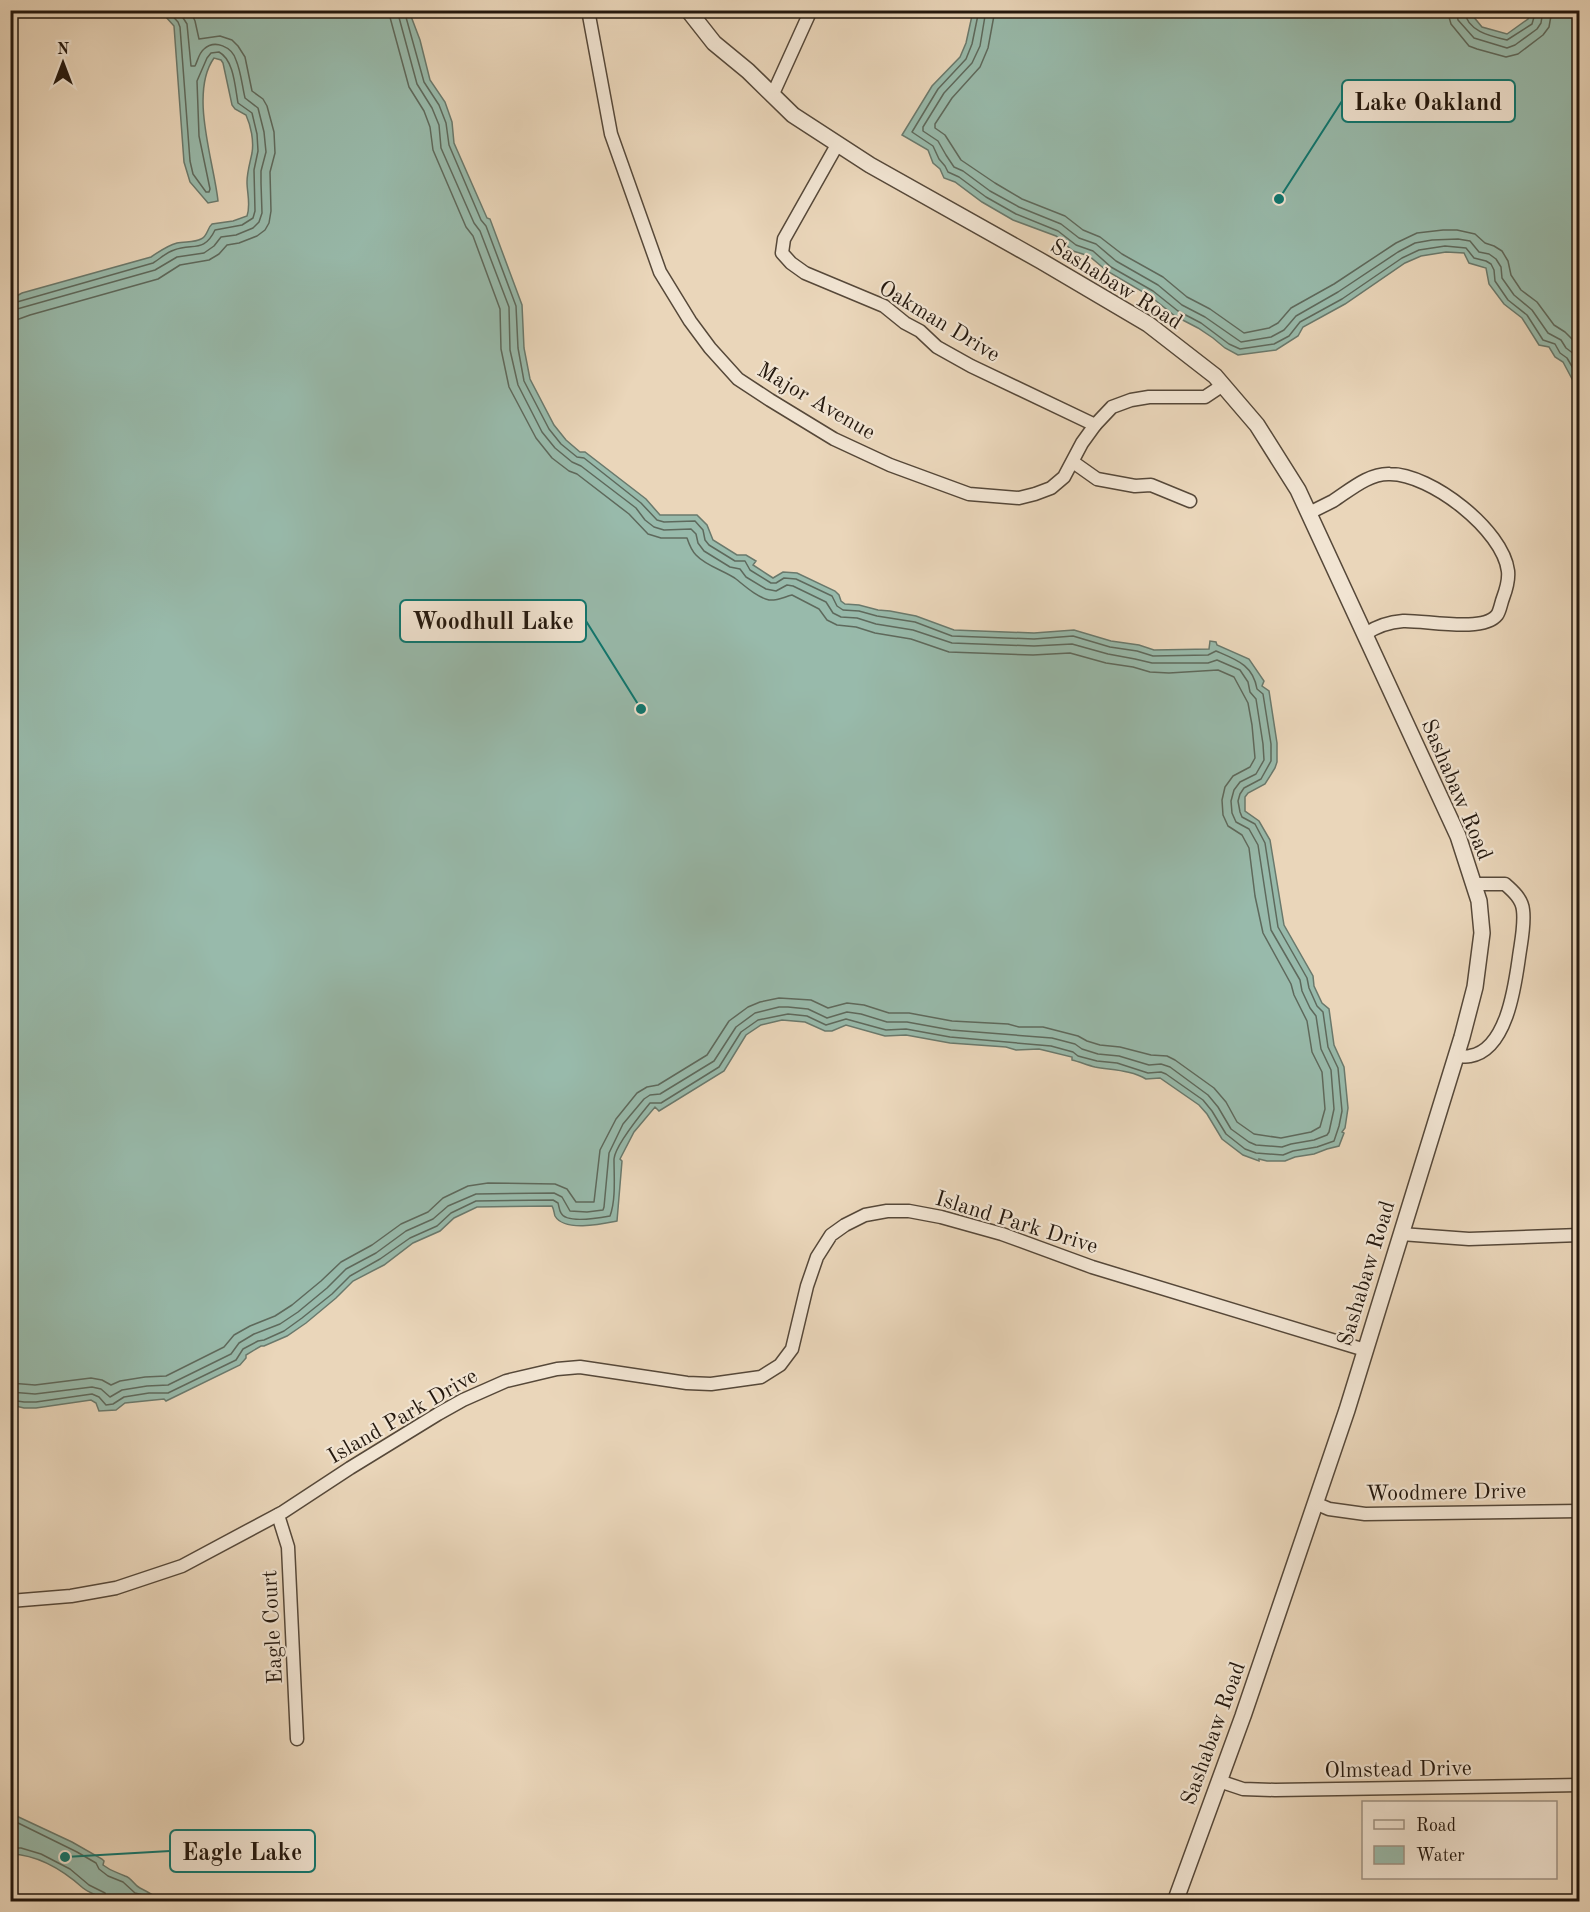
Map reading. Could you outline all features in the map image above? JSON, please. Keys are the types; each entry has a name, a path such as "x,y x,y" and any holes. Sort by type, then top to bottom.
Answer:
{"street":[{"name":"Major Avenue","path":"588,10 611,134 660,272 690,321 710,348 738,378 834,438 890,465 969,494 1019,498 1050,488 1064,477 1082,443 1095,425"},
{"name":"Sashabaw Road","path":"688,10 714,43 748,71 793,115 837,145 1148,324 1215,376 1257,425 1298,490 1458,836 1479,901 1482,933 1480,956 1475,987 1456,1056 1315,1503 1175,1902"},
{"path":"772,96 811,10"},
{"name":"Oakman Drive","path":"837,145 784,239 782,253 791,263 805,273 884,306 920,331 937,347 971,366 1095,425"},
{"path":"1095,425 1112,407 1131,400 1149,397 1204,397 1223,386"},
{"path":"1073,462 1097,479 1135,486 1151,485 1190,501"},
{"path":"1309,513 1372,477 1390,473 1412,478 1436,488 1463,508 1489,533 1503,554 1508,570 1508,582 1497,615 1488,623 1468,625 1402,621 1381,625 1365,634"},
{"path":"1456,1056 1471,1056 1483,1050 1494,1039 1506,1018 1514,989 1523,921 1522,905 1515,893 1505,884 1474,884"},
{"name":"Island Park Drive","path":"10,1601 71,1596 116,1588 182,1566 279,1515 438,1414 506,1381 557,1369 580,1367 687,1383 711,1384 762,1377 780,1365 792,1349 817,1257 831,1235 844,1225 865,1215 887,1211 909,1211 941,1217 998,1233 1092,1267 1365,1350"},
{"path":"1401,1234 1469,1239 1580,1236"},
{"name":"Woodmere Drive","path":"1315,1503 1329,1509 1365,1514 1580,1511"},
{"name":"Eagle Court","path":"279,1515 288,1547 297,1739"},
{"name":"Olmstead Drive","path":"1219,1781 1243,1789 1275,1790 1580,1785"}],"water":[{"path":"1468,10 1482,27 1507,34 1528,19 1531,11 1579,11 1579,392 1563,362 1555,357 1549,347 1539,345 1522,318 1504,304 1489,284 1486,268 1469,263 1464,253 1446,252 1421,256 1405,263 1345,304 1303,327 1298,336 1276,350 1238,355 1198,328 1175,316 1150,296 1107,271 1089,256 1073,251 1056,236 1013,220 982,202 955,182 944,178 940,169 933,163 928,150 902,135 932,86 960,57 966,43 973,11"},
{"path":"151,11 409,11 420,40 430,80 445,102 452,122 454,143 487,218 490,219 522,305 524,348 530,379 554,425 566,440 646,499 660,515 697,515 707,525 713,540 737,555 746,555 756,561 753,565 773,578 783,572 797,573 835,591 845,604 916,616 954,630 1034,633 1074,630 1154,650 1209,649 1210,641 1249,659 1264,681 1262,686 1269,691 1277,743 1277,762 1265,784 1245,797 1245,811 1259,821 1270,840 1284,925 1313,976 1314,986 1322,1003 1329,1009 1334,1045 1344,1067 1348,1108 1345,1128 1342,1132 1344,1133 1339,1146 1285,1161 1259,1159 1259,1161 1243,1155 1222,1139 1199,1105 1160,1078 1146,1079 1128,1072 1095,1067 1072,1060 1072,1057 1039,1049 1016,1050 1006,1047 950,1043 906,1035 885,1036 846,1025 832,1031 825,1031 805,1022 782,1020 761,1025 746,1035 724,1071 659,1111 655,1107 634,1132 620,1159 622,1161 617,1221 593,1225 566,1224 555,1216 552,1206 477,1207 454,1218 440,1231 413,1243 384,1265 353,1281 306,1323 287,1336 261,1346 246,1355 240,1365 166,1401 164,1399 125,1403 116,1410 99,1411 96,1403 91,1400 36,1408 11,1405 11,299 22,293 151,257 177,243 198,240 205,236 212,224 247,216 249,208 247,178 253,148 252,134 246,115 232,105 223,63 214,58 207,73 204,90 205,128 218,201 208,203 190,182 184,162 174,26 165,16"},
{"path":"10,1813 102,1859 103,1865 127,1877 138,1887 161,1901 103,1901 50,1865 31,1857 11,1854"}],"place":[{"name":"Lake Oakland","path":"1279,199"},
{"name":"Woodhull Lake","path":"641,709"},
{"name":"Eagle Lake","path":"65,1857"}]}
